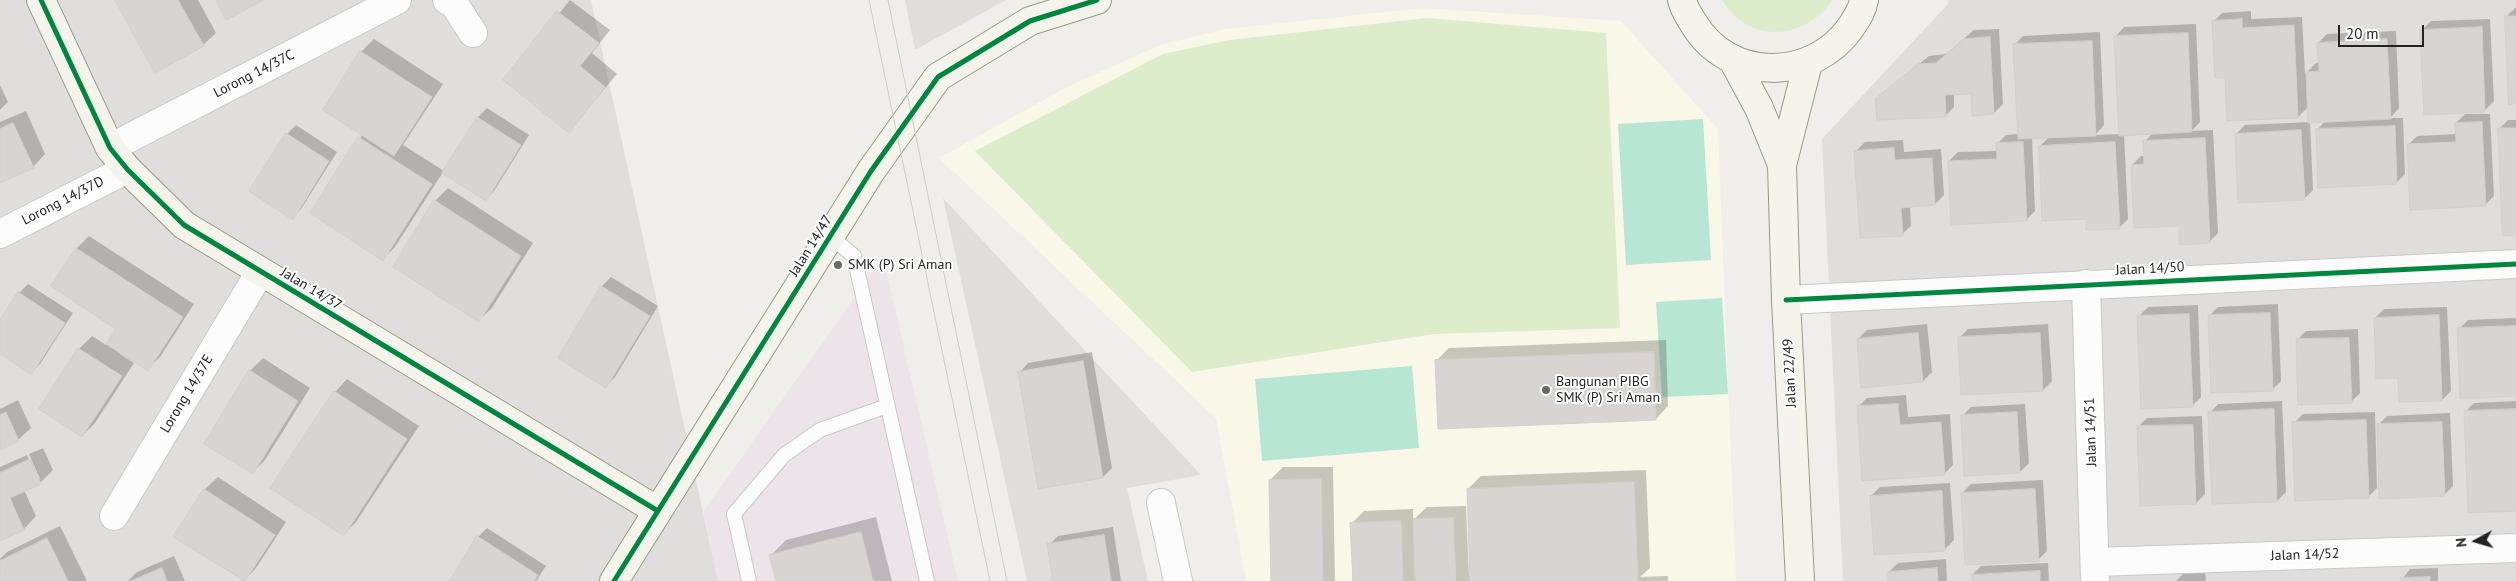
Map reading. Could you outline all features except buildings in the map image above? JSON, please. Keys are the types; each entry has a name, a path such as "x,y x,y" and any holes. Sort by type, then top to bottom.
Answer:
{"street":[{"name":"Jalan 14/37","path":"40,0 119,159 184,225 658,511"},
{"name":"Lorong 14/37C","path":"119,159 397,0"},
{"path":"446,0 454,4 473,33"},
{"name":"Jalan 14/47","path":"614,581 871,171 938,77 1030,21 1097,0"},
{"path":"1676,2 1703,38 1733,60 1770,69 1808,63 1841,42 1870,4"},
{"name":"Jalan 22/49","path":"1733,60 1759,108 1782,165"},
{"name":"Jalan 22/49","path":"1800,581 1786,300 1782,165 1808,63"},
{"name":"Lorong 14/37D","path":"0,234 119,159"},
{"name":"Jalan 14/50","path":"1786,300 2516,264"},
{"name":"Lorong 14/37E","path":"114,516 260,272"},
{"name":"Jalan 14/51","path":"2086,284 2095,571"},
{"path":"1161,503 1178,581"},
{"name":"Jalan 14/52","path":"2095,571 2516,548"}],"lane":[{"path":"830,236 854,256 927,581"},
{"path":"749,581 734,514 784,455 820,430 888,406"}],"shaded area":[{"path":"0,0 591,0 718,581 0,581"},
{"path":"905,0 1006,0 915,50"},
{"path":"1948,0 2516,0 2516,581 1843,581 1822,139 1948,4"},
{"path":"1423,8 1621,21 1718,129 1736,581 1246,581 1216,418 939,158 1067,87 1160,45 1225,29"},
{"path":"943,198 1201,475 1127,488 1148,581 1027,581"},
{"path":"883,257 958,581 718,581 703,512"}],"green space":[{"path":"1722,0 1833,0 1821,13 1807,23 1793,29 1777,32 1747,25 1734,15"},
{"path":"1427,18 1606,33 1620,328 1434,334 1192,372 975,151 1163,54 1229,40"},
{"path":"1703,119 1711,260 1626,265 1618,124"},
{"path":"1722,298 1728,394 1662,397 1656,302"},
{"path":"1412,366 1419,448 1262,461 1255,379"}],"tram line":[{"path":"869,0 990,581"},
{"path":"888,0 1007,581"}],"cycle path":[{"path":"41,0 110,148 127,169 184,225 658,511"},
{"path":"614,581 871,171 938,77 1030,21 1097,0"},
{"path":"1786,300 2516,264"}],"place":[{"name":"SMK (P) Sri Aman","path":"838,265"},
{"name":"Bangunan PIBG SMK (P) Sri Aman","path":"1546,390"}]}
